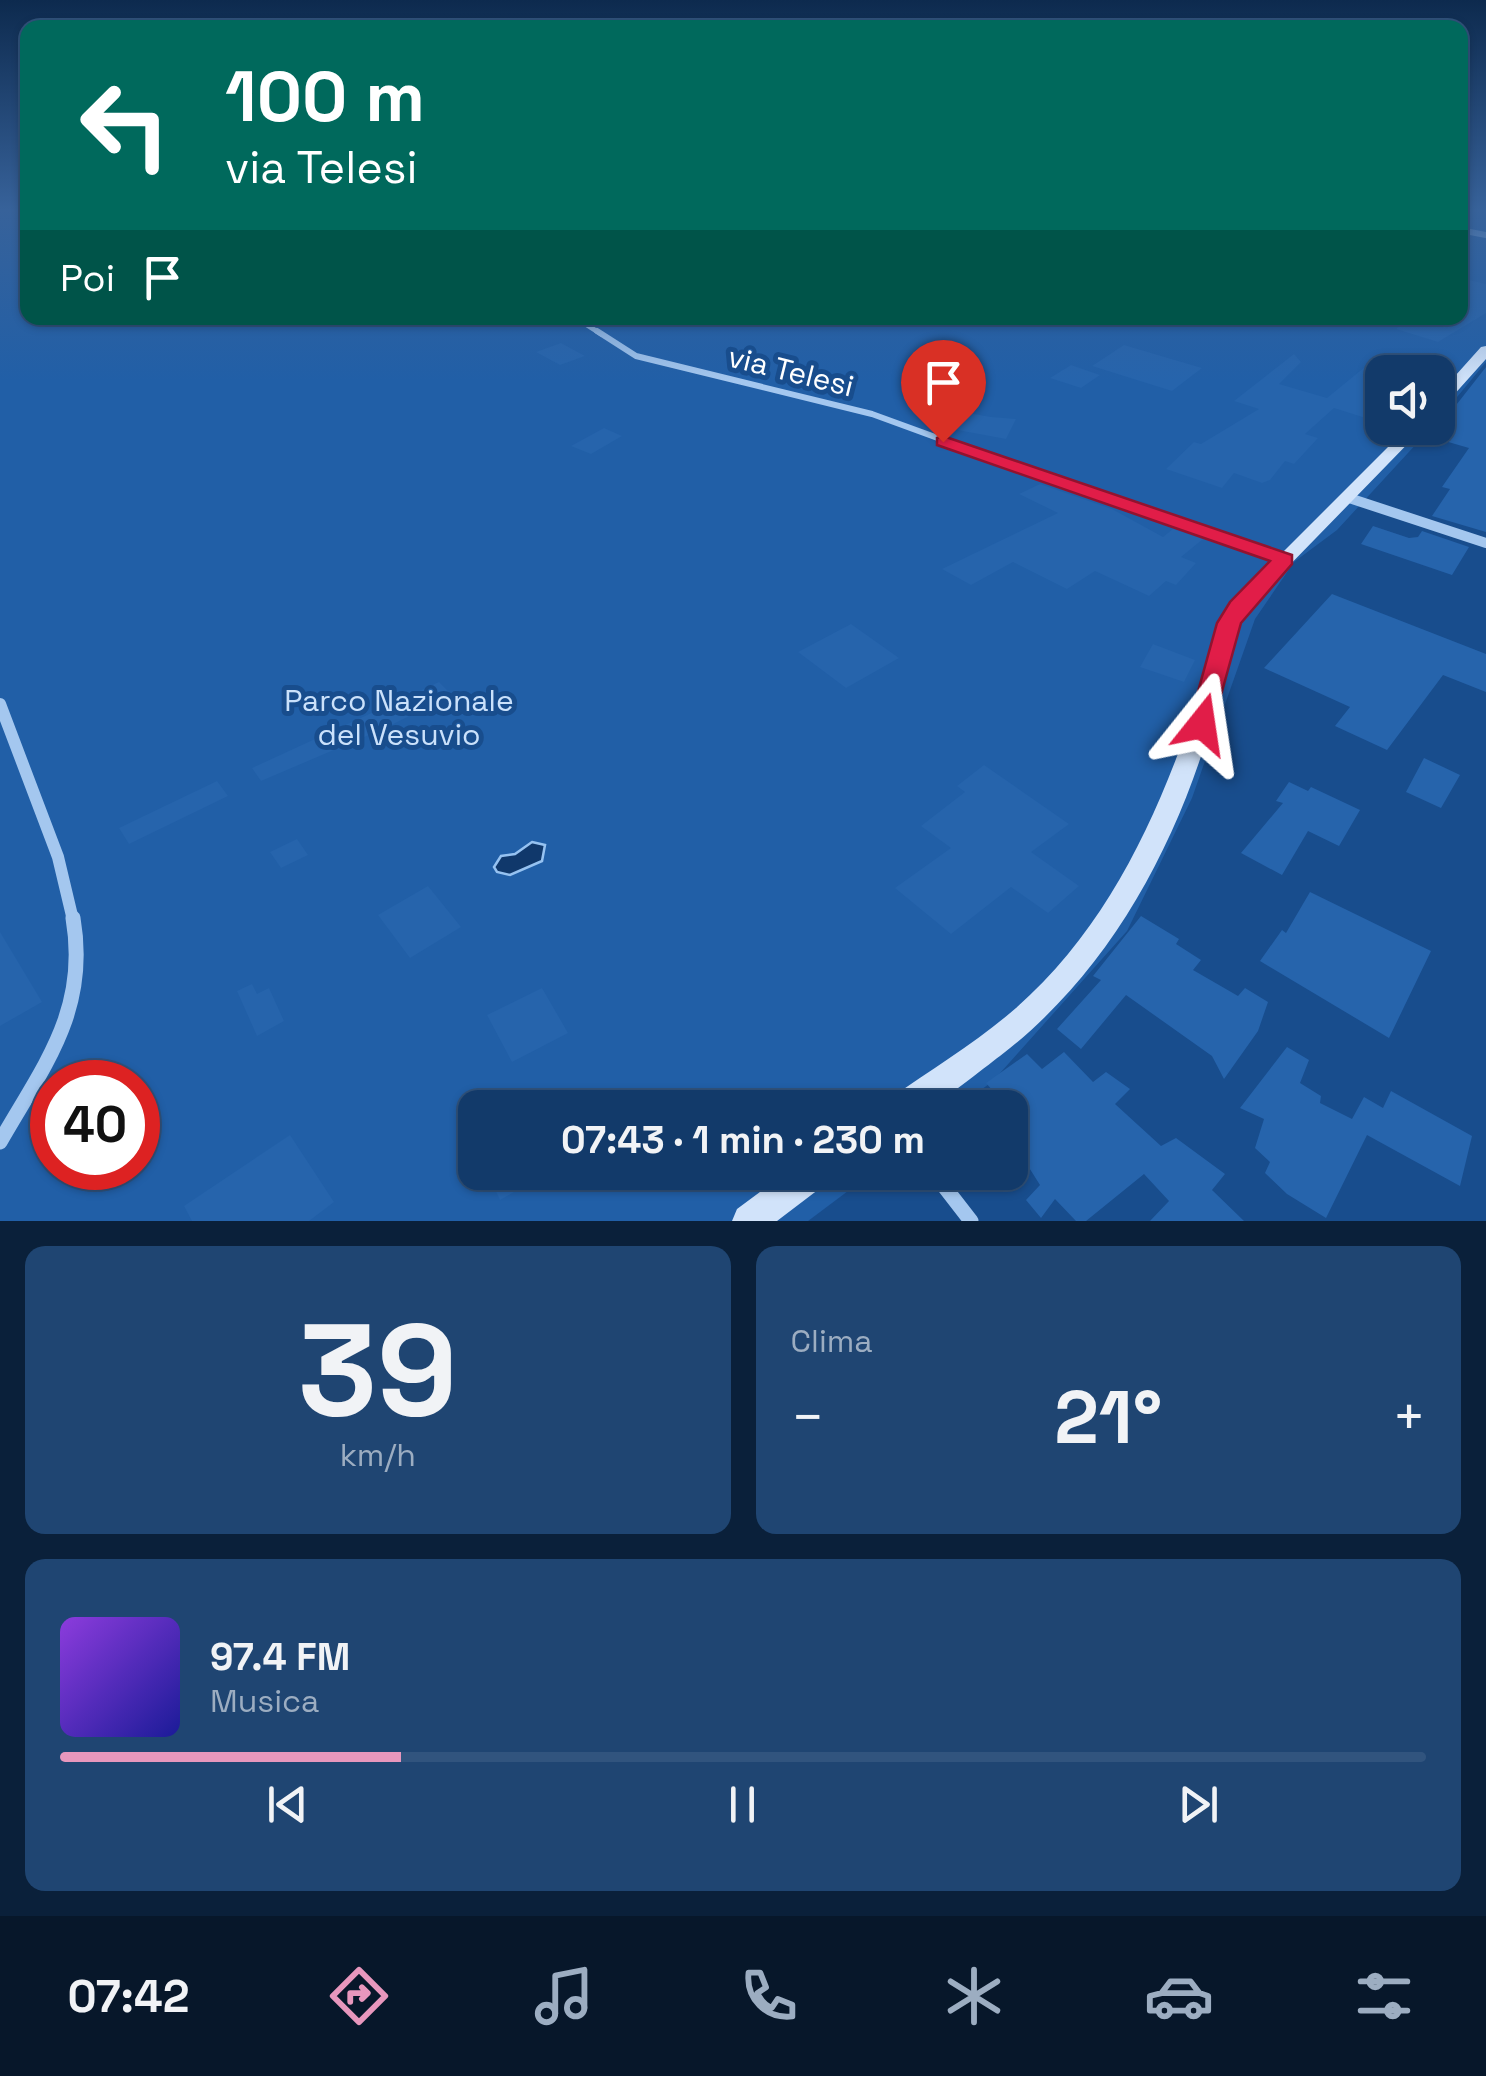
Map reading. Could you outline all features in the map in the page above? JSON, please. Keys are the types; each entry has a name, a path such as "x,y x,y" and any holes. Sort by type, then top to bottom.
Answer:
{"street":[{"path":"1455,385 1485,352"},
{"path":"926,1090 1026,1016 1080,960 1128,897 1202,724 1229,623 1238,606 1397,445"},
{"path":"1346,497 1486,542"},
{"path":"0,704 70,893 75,959 70,1013 0,1142"},
{"path":"749,1221 790,1190"},
{"path":"947,1190 970,1221"}],"lane":[{"name":"via Telesi","path":"587,325 636,356 872,414 1010,466 1284,559"}],"green space":[{"name":"Parco Nazionale del Vesuvio","path":"0,267 20,267 20,325 1468,325 1468,267 1486,267 1486,362 1455,399 1455,355 1365,355 1365,445 1415,445 1337,530 1294,562 1255,619 1192,798 1127,931 993,1081 981,1090 458,1090 458,1190 849,1190 808,1221 0,1221"}],"shaded area":[{"path":"532,842 545,845 542,861 510,875 497,872 494,867 501,856 515,854"}],"building":[{"path":"1468,280 1486,284 1486,313 1468,324"},
{"path":"1401,325 1466,325 1438,342 1396,329"},
{"path":"561,343 585,356 560,365 536,352"},
{"path":"1124,345 1202,368 1172,391 1092,366"},
{"path":"1294,354 1301,362 1279,384 1327,398 1365,367 1365,418 1334,408 1305,434 1318,438 1294,464 1285,461 1270,480 1262,483 1234,473 1222,488 1166,469 1194,442 1201,444 1259,409 1234,401"},
{"path":"1071,365 1100,375 1081,388 1050,378"},
{"path":"1486,367 1486,532 1432,516 1450,489 1442,487 1469,448 1455,444 1455,406"},
{"path":"963,412 1016,419 1006,439 952,429"},
{"path":"604,428 622,436 591,454 571,446"},
{"path":"1040,484 1112,509 1163,537 1173,529 1203,539 1181,557 1196,563 1176,585 1166,581 1149,596 1095,571 1067,589 1013,562 971,585 942,569 1058,513 1019,494"},
{"path":"1373,526 1409,538 1418,537 1422,531 1469,547 1452,575 1361,544"},
{"path":"1332,594 1486,654 1486,692 1443,675 1387,750 1335,726 1350,707 1264,668"},
{"path":"851,624 899,658 846,688 798,652"},
{"path":"1153,644 1195,660 1184,682 1140,667"},
{"path":"439,682 452,695 383,729 261,781 252,768"},
{"path":"1424,758 1460,775 1441,808 1406,792"},
{"path":"984,765 1069,824 1031,852 1079,886 1048,913 1011,887 951,934 895,888 951,848 921,826 965,792 957,786"},
{"path":"217,781 228,796 129,844 119,828"},
{"path":"1289,782 1308,791 1311,787 1360,810 1339,846 1308,831 1282,875 1241,853 1283,803 1276,801"},
{"path":"297,839 308,855 281,868 270,852"},
{"path":"428,886 461,927 410,958 378,915"},
{"path":"1310,892 1431,951 1389,1038 1260,961 1282,930 1286,933"},
{"path":"1141,916 1179,939 1176,944 1201,960 1193,970 1238,996 1245,988 1268,1002 1258,1031 1224,1079 1212,1056 1126,995 1081,1049 1057,1029 1101,980 1093,976"},
{"path":"0,932 42,1002 0,1026"},
{"path":"252,984 257,994 269,988 284,1021 257,1036 237,991"},
{"path":"542,988 568,1033 512,1062 487,1015"},
{"path":"1287,1047 1309,1060 1300,1083 1321,1096 1320,1103 1352,1119 1364,1097 1383,1108 1391,1091 1472,1136 1460,1186 1367,1135 1326,1218 1287,1194 1265,1173 1270,1162 1255,1148 1264,1119 1240,1108"},
{"path":"1064,1052 1093,1082 1106,1072 1130,1089 1115,1104 1161,1146 1176,1138 1225,1174 1212,1190 1244,1221 1150,1221 1169,1201 1144,1174 1086,1221 1076,1221 1055,1199 1041,1218 1026,1200 1040,1185 1028,1166 1028,1090 992,1090 986,1083 1027,1054 1042,1069"},
{"path":"290,1135 334,1202 309,1221 192,1221 184,1206"},
{"path":"495,1190 518,1190 500,1200"}],"route":[{"path":"943,442 1284,559 1238,606 1229,623 1202,724"}]}
